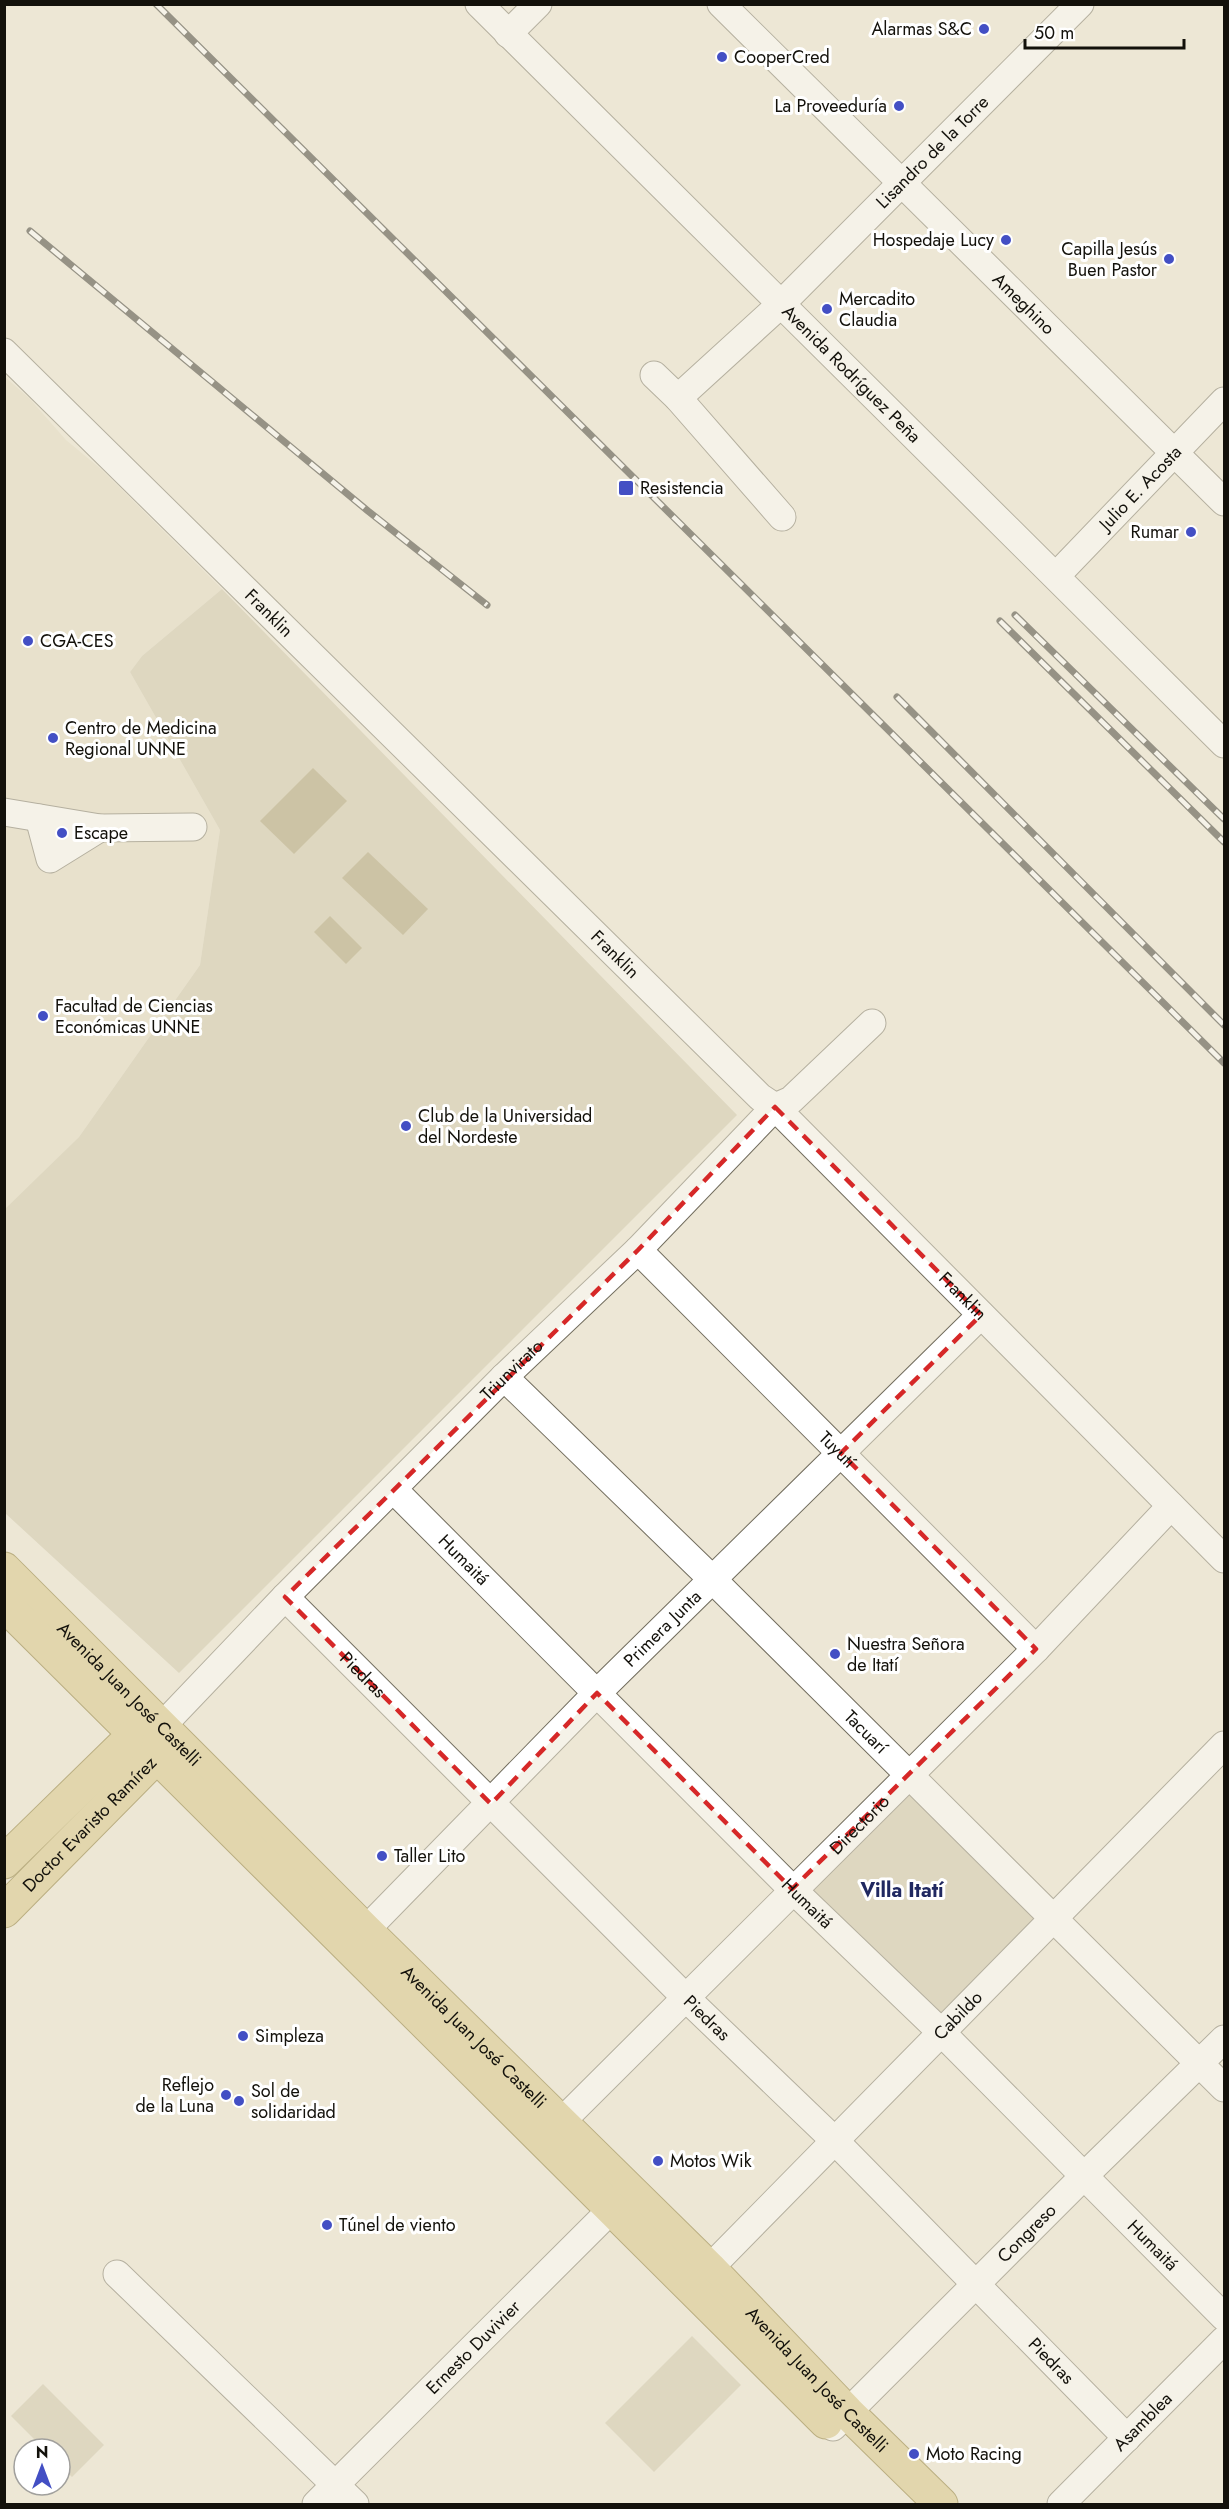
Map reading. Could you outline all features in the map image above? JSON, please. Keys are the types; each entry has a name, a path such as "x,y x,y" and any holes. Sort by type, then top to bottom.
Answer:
{"main road":[{"name":"Avenida Juan José Castelli","path":"4,1569 151,1739"},
{"name":"Avenida Juan José Castelli","path":"4,1604 151,1739 701,2277 840,2420 908,2505"},
{"name":"Doctor Evaristo Ramírez","path":"4,1862 151,1739"},
{"name":"Doctor Evaristo Ramírez","path":"4,1911 151,1739"},
{"name":"Avenida Juan José Castelli","path":"840,2420 941,2505"}],"street":[{"name":"Avenida Rodríguez Peña","path":"479,4 1224,744"},
{"path":"508,34 538,4"},
{"name":"Ameghino","path":"721,4 1224,502"},
{"name":"Lisandro de la Torre","path":"678,398 781,304 1080,4"},
{"name":"Franklin","path":"4,352 760,1097 775,1107 1224,1560"},
{"path":"654,375 678,398 782,517"},
{"name":"Julio E. Acosta","path":"1056,576 1224,401"},
{"path":"4,812 100,828 193,827"},
{"path":"39,818 50,859 100,828"},
{"name":"Triunvirato","path":"151,1739 285,1597 504,1377 638,1250 775,1107 791,1100 872,1023"},
{"name":"Tuyutí","path":"638,1250 1036,1649"},
{"name":"Primera Junta","path":"357,1939 597,1693 981,1315"},
{"name":"Tacuarí","path":"504,1377 713,1580 1224,2088"},
{"name":"Humaitá","path":"393,1489 792,1889 941,2032 1224,2317"},
{"name":"Directorio","path":"553,2131 792,1889 1036,1649 1171,1506"},
{"name":"Piedras","path":"285,1597 686,1998 834,2140 1127,2438"},
{"name":"Cabildo","path":"701,2277 1224,1745"},
{"name":"Congreso","path":"840,2420 1224,2040"},
{"name":"Ernesto Duvivier","path":"316,2505 621,2199"},
{"path":"117,2274 355,2505"},
{"name":"Asamblea","path":"1061,2505 1224,2340"}],"highlighted area":[{"path":"775,1107 981,1315 841,1453 1036,1649 792,1889 597,1693 491,1804 285,1597 638,1250"}],"shaded area":[{"path":"4,376 30,399 66,440 101,469 222,589 142,656 130,672 220,830 200,965 79,1137 5,1210"},
{"name":"Club de la Universidad del Nordeste","path":"222,589 737,1115 179,1673 5,1513 4,1210 79,1137 200,965 220,830 130,672 142,656"},
{"path":"313,768 347,801 294,854 260,821"},
{"path":"368,852 428,909 403,935 342,878"},
{"path":"330,916 362,948 346,964 314,932"},
{"path":"908,1791 1038,1917 939,2017 809,1890"},
{"path":"692,2336 741,2385 654,2472 605,2423"},
{"path":"43,2384 104,2445 72,2477 72,2437 32,2437 11,2416"}],"railway":[{"path":"156,4 1224,1063"},
{"path":"30,231 368,511 487,605"},
{"path":"1015,615 1224,819"},
{"path":"1000,621 1224,842"},
{"path":"897,697 1224,1025"}],"place":[{"name":"Alarmas S&C","path":"984,29"},
{"name":"CooperCred","path":"722,57"},
{"name":"La Proveeduría","path":"899,106"},
{"name":"Hospedaje Lucy","path":"1006,240"},
{"name":"Capilla Jesús Buen Pastor","path":"1169,259"},
{"name":"Mercadito Claudia","path":"827,309"},
{"name":"Resistencia","path":"626,488"},
{"name":"Rumar","path":"1191,532"},
{"name":"CGA-CES","path":"28,641"},
{"name":"Centro de Medicina Regional UNNE","path":"53,738"},
{"name":"Escape","path":"62,833"},
{"name":"Facultad de Ciencias Económicas UNNE","path":"43,1016"},
{"name":"Club de la Universidad del Nordeste","path":"406,1126"},
{"name":"Nuestra Señora de Itatí","path":"835,1654"},
{"name":"Taller Lito","path":"382,1856"},
{"name":"Simpleza","path":"243,2036"},
{"name":"Reflejo de la Luna","path":"226,2095"},
{"name":"Sol de solidaridad","path":"239,2101"},
{"name":"Motos Wik","path":"658,2161"},
{"name":"Túnel de viento","path":"327,2225"},
{"name":"Moto Racing","path":"914,2454"}],"district":[{"name":"Villa Itatí","path":"902,1890"}]}
